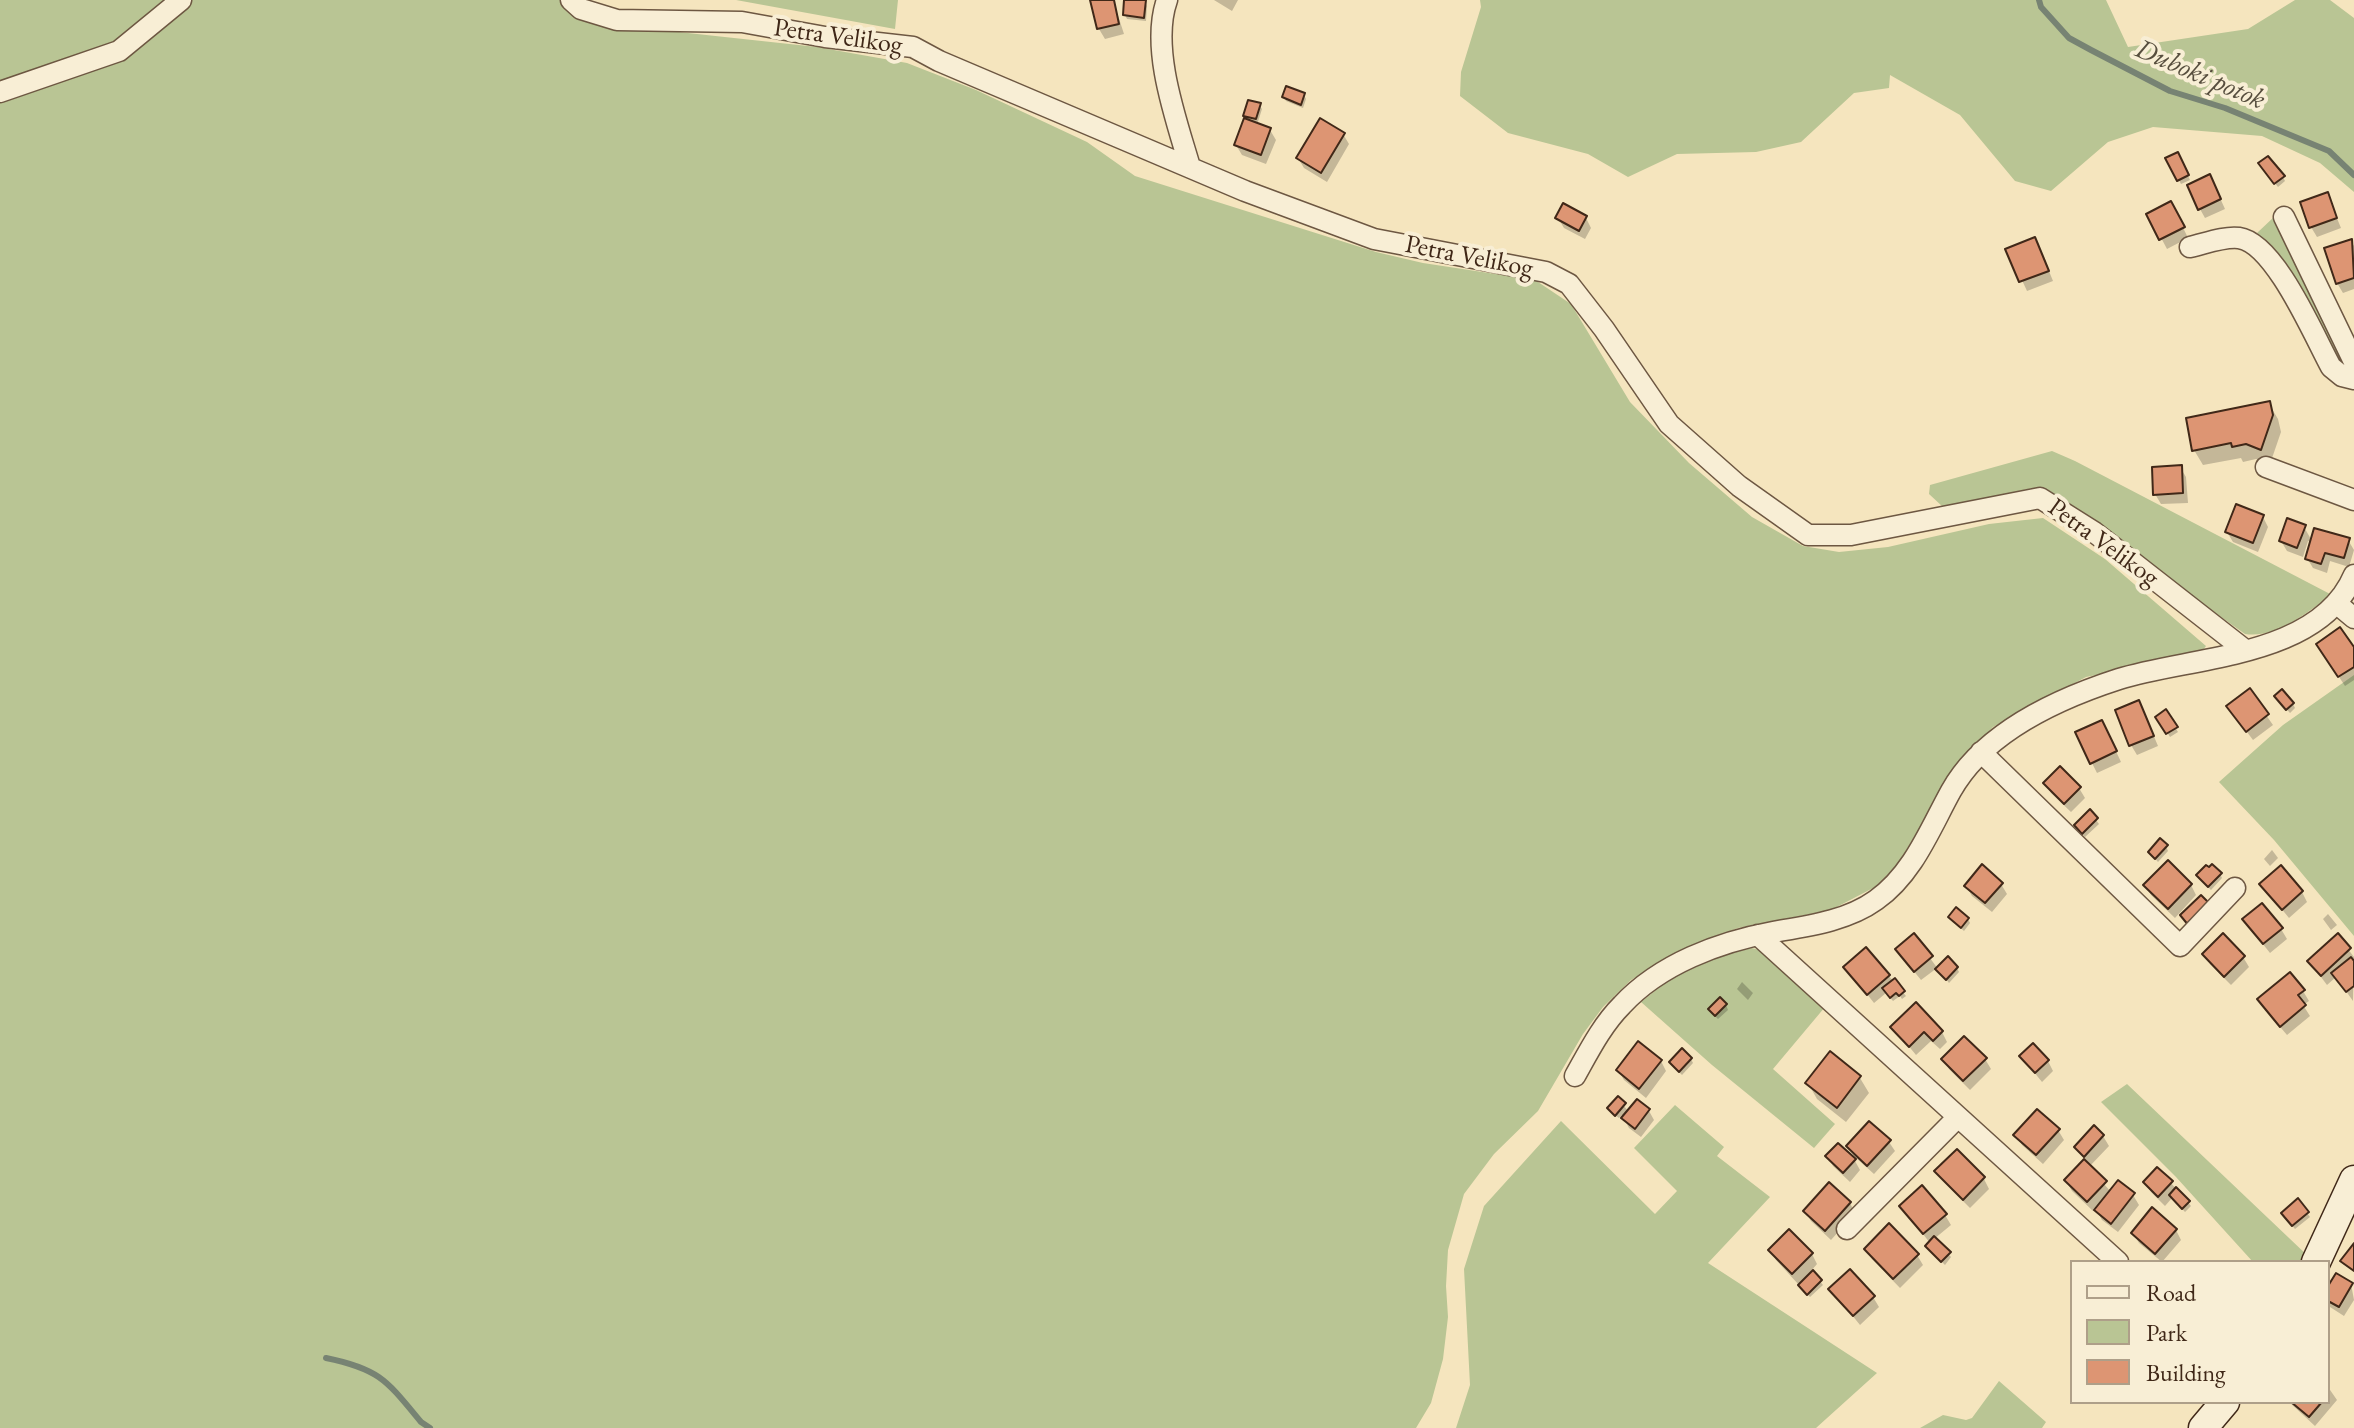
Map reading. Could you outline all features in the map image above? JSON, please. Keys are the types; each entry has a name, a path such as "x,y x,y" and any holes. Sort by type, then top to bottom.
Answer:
{"street":[{"path":"0,92 119,51 181,0"},
{"name":"Petra Velikog","path":"571,0 581,9 617,20 742,22 825,37 913,47 939,61 1190,167 1374,239 1546,272 1569,284 1669,424 1739,486 1808,535 1851,535 2040,498 2094,532 2245,650"},
{"path":"1167,0 1162,13 1168,95 1190,167"},
{"path":"2284,217 2354,362"},
{"path":"2190,247 2235,238 2257,246 2275,263 2331,367 2342,376 2354,379"},
{"path":"2266,467 2354,500"},
{"path":"1575,1076 1623,1003 1699,954 1730,941 1818,924 1850,914 1891,888 1921,848 1952,789 1981,752 2008,731 2097,686 2287,637 2317,621 2344,595 2354,575"},
{"path":"2336,603 2354,618"},
{"path":"1981,752 2180,946 2235,888"},
{"path":"1758,935 2116,1260"},
{"path":"1847,1229 1958,1117"},
{"path":"2317,1260 2354,1180"},
{"path":"2203,1428 2223,1404"}],"green space":[{"path":"0,0 561,0 576,13 614,25 817,47 907,63 976,90 1087,142 1135,176 1376,252 1423,263 1535,280 1571,304 1630,402 1689,463 1752,517 1803,546 1839,552 1888,547 1989,524 2043,518 2105,559 2206,646 2200,654 2086,677 1993,727 1951,775 1898,864 1875,887 1831,910 1738,928 1681,950 1631,980 1603,1007 1583,1034 1538,1111 1494,1154 1464,1194 1448,1250 1448,1317 1443,1359 1431,1403 1416,1428 0,1428"},
{"path":"736,0 898,0 895,29"},
{"path":"1480,0 2106,0 2128,47 2248,29 2295,0 2330,0 2354,18 2354,192 2320,163 2262,136 2153,127 2108,142 2051,191 2015,181 1960,115 1890,75 1889,88 1854,93 1801,142 1756,152 1677,154 1628,177 1588,154 1508,133 1460,96 1461,72 1481,7"},
{"path":"2275,216 2348,369 2322,337 2283,265 2257,233"},
{"path":"2052,451 2332,595 2280,628 2245,634 2042,490 2033,488 1943,507 1929,494 1930,485"},
{"path":"2354,675 2354,936 2274,840 2219,782 2283,725"},
{"path":"1752,948 1763,951 1825,1007 1773,1069 1835,1124 1814,1148 1641,1002 1689,964"},
{"path":"2127,1084 2309,1257 2307,1260 2251,1260 2176,1177 2101,1102"},
{"path":"1675,1105 1724,1147 1717,1156 1770,1197 1708,1263 1877,1373 1816,1428 1456,1428 1470,1385 1464,1269 1484,1206 1561,1121 1655,1214 1677,1191 1634,1148"},
{"path":"1999,1381 2046,1422 2042,1428 1920,1428 1943,1415 1966,1420 1972,1418"}],"building":[{"path":"1090,0 1114,0 1119,24 1097,29"},
{"path":"1124,0 1146,0 1144,18 1123,15"},
{"path":"1286,86 1305,93 1301,105 1282,97"},
{"path":"1248,100 1261,103 1256,119 1243,116"},
{"path":"1244,118 1271,128 1261,155 1234,145"},
{"path":"1320,118 1345,133 1321,173 1296,158"},
{"path":"2178,152 2189,175 2177,181 2165,158"},
{"path":"2268,156 2285,176 2274,184 2258,163"},
{"path":"2210,174 2221,199 2198,210 2187,185"},
{"path":"2328,192 2337,218 2309,228 2300,202"},
{"path":"2171,201 2185,227 2159,240 2146,214"},
{"path":"1563,203 1587,216 1579,231 1555,218"},
{"path":"2035,237 2049,271 2019,282 2005,249"},
{"path":"2352,239 2354,278 2336,284 2324,248"},
{"path":"2270,401 2273,415 2261,450 2246,444 2232,447 2231,443 2192,451 2186,418"},
{"path":"2182,465 2183,493 2153,495 2152,467"},
{"path":"2236,504 2264,515 2253,543 2225,532"},
{"path":"2287,518 2306,525 2297,548 2279,541"},
{"path":"2314,528 2350,538 2344,558 2325,553 2321,564 2305,559"},
{"path":"2340,627 2354,647 2354,667 2338,677 2316,644"},
{"path":"2250,688 2269,714 2246,732 2226,706"},
{"path":"2282,689 2294,703 2286,710 2274,696"},
{"path":"2139,700 2154,736 2129,746 2115,710"},
{"path":"2166,709 2178,727 2166,734 2155,717"},
{"path":"2102,720 2117,751 2090,764 2075,732"},
{"path":"2060,766 2081,787 2064,804 2043,783"},
{"path":"2090,809 2098,818 2082,834 2074,825"},
{"path":"2160,838 2168,845 2155,859 2148,852"},
{"path":"2168,860 2192,884 2168,909 2143,885"},
{"path":"1982,864 2003,883 1985,903 1964,886"},
{"path":"2212,864 2222,873 2208,887 2196,875 2206,865 2209,867"},
{"path":"2281,865 2303,891 2282,910 2259,884"},
{"path":"2201,895 2211,905 2189,926 2180,915"},
{"path":"2262,903 2283,928 2263,944 2242,919"},
{"path":"1956,907 1969,918 1961,928 1948,917"},
{"path":"1914,933 1933,956 1914,972 1895,949"},
{"path":"2223,933 2245,956 2224,977 2202,954"},
{"path":"2338,933 2351,948 2321,976 2307,961"},
{"path":"1866,947 1890,975 1867,995 1843,967"},
{"path":"1948,956 1958,967 1946,980 1935,969"},
{"path":"2351,957 2354,961 2354,986 2346,992 2331,973"},
{"path":"2290,972 2305,990 2298,995 2306,1005 2280,1027 2257,999"},
{"path":"1895,978 1905,991 1890,998 1882,988"},
{"path":"1720,997 1727,1004 1715,1016 1708,1009"},
{"path":"1916,1002 1943,1031 1933,1041 1924,1032 1909,1047 1890,1027"},
{"path":"1964,1036 1987,1058 1963,1081 1941,1059"},
{"path":"1638,1041 1662,1060 1639,1089 1616,1070"},
{"path":"2033,1043 2049,1060 2035,1073 2019,1056"},
{"path":"1682,1048 1692,1058 1679,1072 1669,1062"},
{"path":"1830,1051 1861,1076 1837,1108 1805,1083"},
{"path":"1618,1096 1626,1103 1615,1116 1607,1108"},
{"path":"1637,1099 1650,1109 1635,1129 1621,1118"},
{"path":"2037,1109 2060,1129 2036,1155 2013,1135"},
{"path":"1869,1121 1891,1140 1867,1166 1846,1146"},
{"path":"2094,1125 2104,1135 2084,1157 2074,1147"},
{"path":"1838,1143 1856,1159 1843,1173 1825,1156"},
{"path":"1957,1149 1985,1177 1963,1200 1934,1171"},
{"path":"2084,1159 2107,1181 2087,1202 2064,1180"},
{"path":"2157,1167 2173,1181 2158,1197 2143,1182"},
{"path":"2118,1180 2135,1193 2111,1224 2094,1210"},
{"path":"1829,1182 1851,1202 1825,1231 1803,1211"},
{"path":"1922,1185 1947,1214 1923,1234 1899,1206"},
{"path":"2176,1187 2190,1201 2182,1209 2169,1195"},
{"path":"2298,1198 2309,1212 2292,1226 2281,1213"},
{"path":"2152,1207 2177,1229 2155,1254 2131,1233"},
{"path":"1889,1223 1919,1254 1893,1279 1864,1249"},
{"path":"1789,1229 1813,1253 1792,1274 1768,1250"},
{"path":"1934,1236 1951,1252 1941,1262 1925,1246"},
{"path":"2354,1243 2354,1271 2340,1261"},
{"path":"1850,1269 1875,1296 1853,1316 1828,1289"},
{"path":"1813,1270 1822,1280 1807,1295 1798,1285"},
{"path":"2336,1273 2353,1283 2339,1307 2330,1302 2330,1283"},
{"path":"2293,1404 2320,1404 2309,1417"}],"waterway":[{"name":"Duboki potok","path":"2039,0 2041,7 2069,38 2170,91 2225,108 2329,151 2354,175"},
{"path":"326,1358 371,1372 430,1428"}]}
